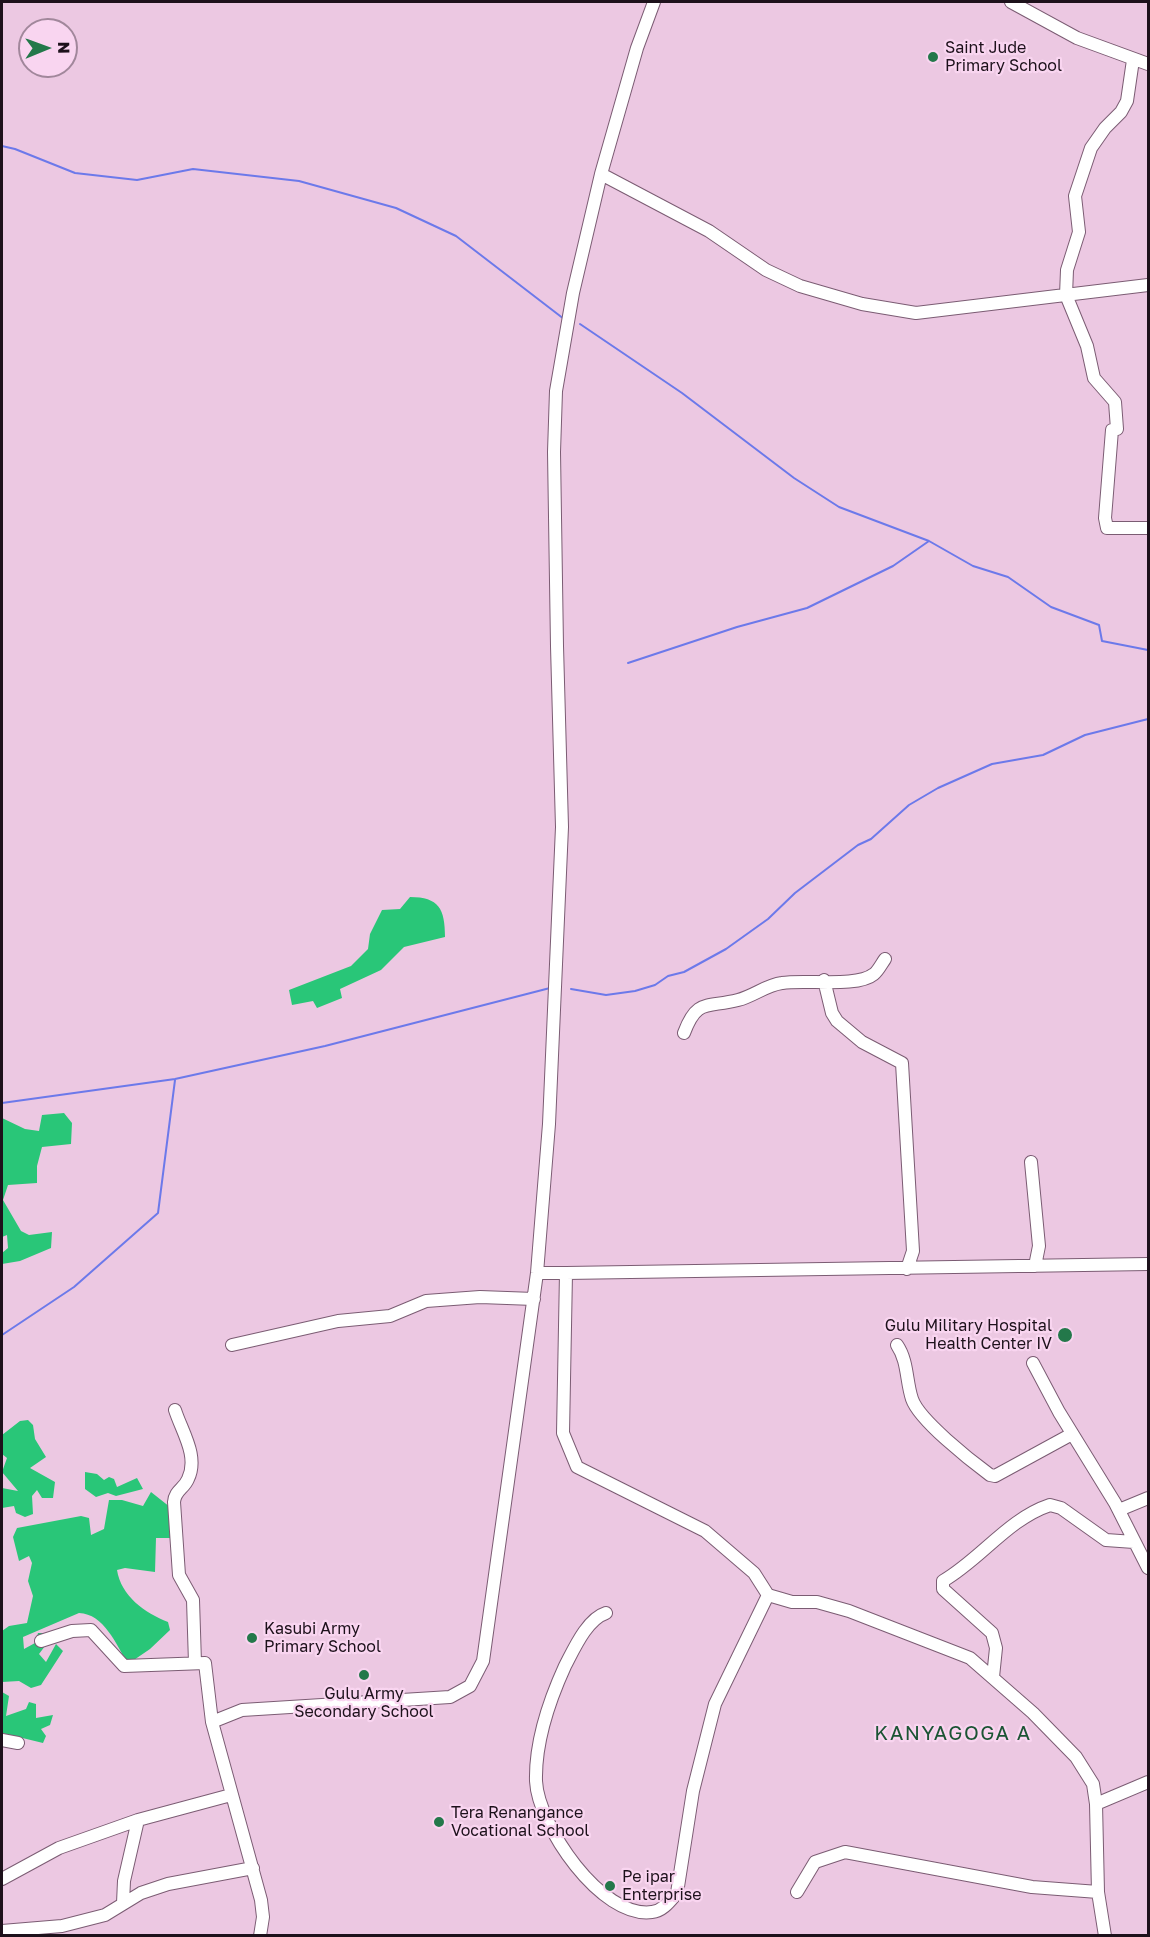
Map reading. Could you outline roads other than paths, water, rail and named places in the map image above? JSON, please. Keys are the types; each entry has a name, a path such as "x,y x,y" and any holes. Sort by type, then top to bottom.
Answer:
{"street":[{"path":"212,1722 242,1710 450,1697 470,1686 483,1661 534,1299 548,1136 562,827 554,452 556,391 571,303 601,174 654,2"},
{"path":"1011,2 1028,5 1077,38 1132,60 1149,64"},
{"path":"1132,60 1127,101 1121,112 1105,128 1091,148 1075,196 1079,232 1067,270 1066,295 1088,346 1094,378 1113,399 1117,410 1118,429 1112,430 1105,518 1107,528 1149,528"},
{"path":"601,174 709,231 766,270 828,296 898,311 916,313 1149,285"},
{"path":"684,1033 691,1014 701,1007 746,998 777,984 824,980 856,981 874,974 885,959"},
{"path":"824,980 832,1013 837,1021 870,1047 902,1063 913,1251 906,1269"},
{"path":"1031,1162 1039,1246 1035,1266"},
{"path":"537,1273 1149,1264"},
{"path":"566,1273 563,1433 573,1462 584,1473 705,1532 754,1573 768,1595 792,1602 827,1605 921,1636 970,1658 993,1677 1033,1713 1076,1757 1093,1784 1096,1804 1098,1892 1105,1935"},
{"path":"232,1345 338,1321 390,1316 426,1301 480,1297 534,1299"},
{"path":"897,1345 905,1362 912,1401 960,1452 990,1475 995,1476 1072,1434"},
{"path":"1033,1363 1072,1434 1119,1510 1149,1568"},
{"path":"175,1410 193,1461 188,1482 177,1491 174,1502 179,1575 193,1600 195,1663"},
{"path":"1119,1510 1149,1498"},
{"path":"993,1677 996,1648 992,1633 943,1589 943,1581 973,1561 1006,1530 1050,1505 1061,1508 1106,1540 1134,1542"},
{"path":"606,1613 600,1615 577,1642 560,1678 542,1727 536,1781 540,1804 550,1830 580,1872 620,1904 639,1912 653,1912 666,1906 677,1893 693,1791 715,1704 768,1595"},
{"path":"41,1641 72,1631 91,1630 124,1666 205,1663 212,1722 253,1868 263,1917 260,1935"},
{"path":"2,1740 18,1743"},
{"path":"1096,1804 1149,1782"},
{"path":"2,1879 59,1848 138,1820 231,1795"},
{"path":"123,1903 124,1881 138,1820"},
{"path":"797,1892 815,1862 845,1852 1032,1887 1098,1892"},
{"path":"2,1931 62,1926 105,1915 141,1893 168,1884 253,1868"}],"waterway":[{"path":"2,146 75,173 137,180 193,169 299,181 396,208 456,236 564,319"},
{"path":"580,324 682,393 794,478 839,507 929,541 973,566 1008,577 1051,607 1099,625 1102,641 1148,650"},
{"path":"628,663 737,627 807,608 893,566 929,541"},
{"path":"571,989 606,995 635,991 655,985 668,976 684,972 726,949 768,919 795,893 858,845 871,839 909,805 938,788 992,764 1043,755 1085,735 1148,719"},
{"path":"2,1103 175,1079 325,1046 550,988"},
{"path":"2,1335 74,1287 158,1213 175,1080"}],"place":[{"name":"Saint Jude Primary School","path":"933,57"},
{"name":"Gulu Military Hospital Health Center IV","path":"1065,1335"},
{"name":"Kasubi Army Primary School","path":"252,1638"},
{"name":"Gulu Army Secondary School","path":"364,1675"},
{"name":"Tera Renangance Vocational School","path":"439,1822"},
{"name":"Pe ipar Enterprise","path":"610,1886"}],"district":[{"name":"KANYAGOGA A","path":"953,1734"}]}
